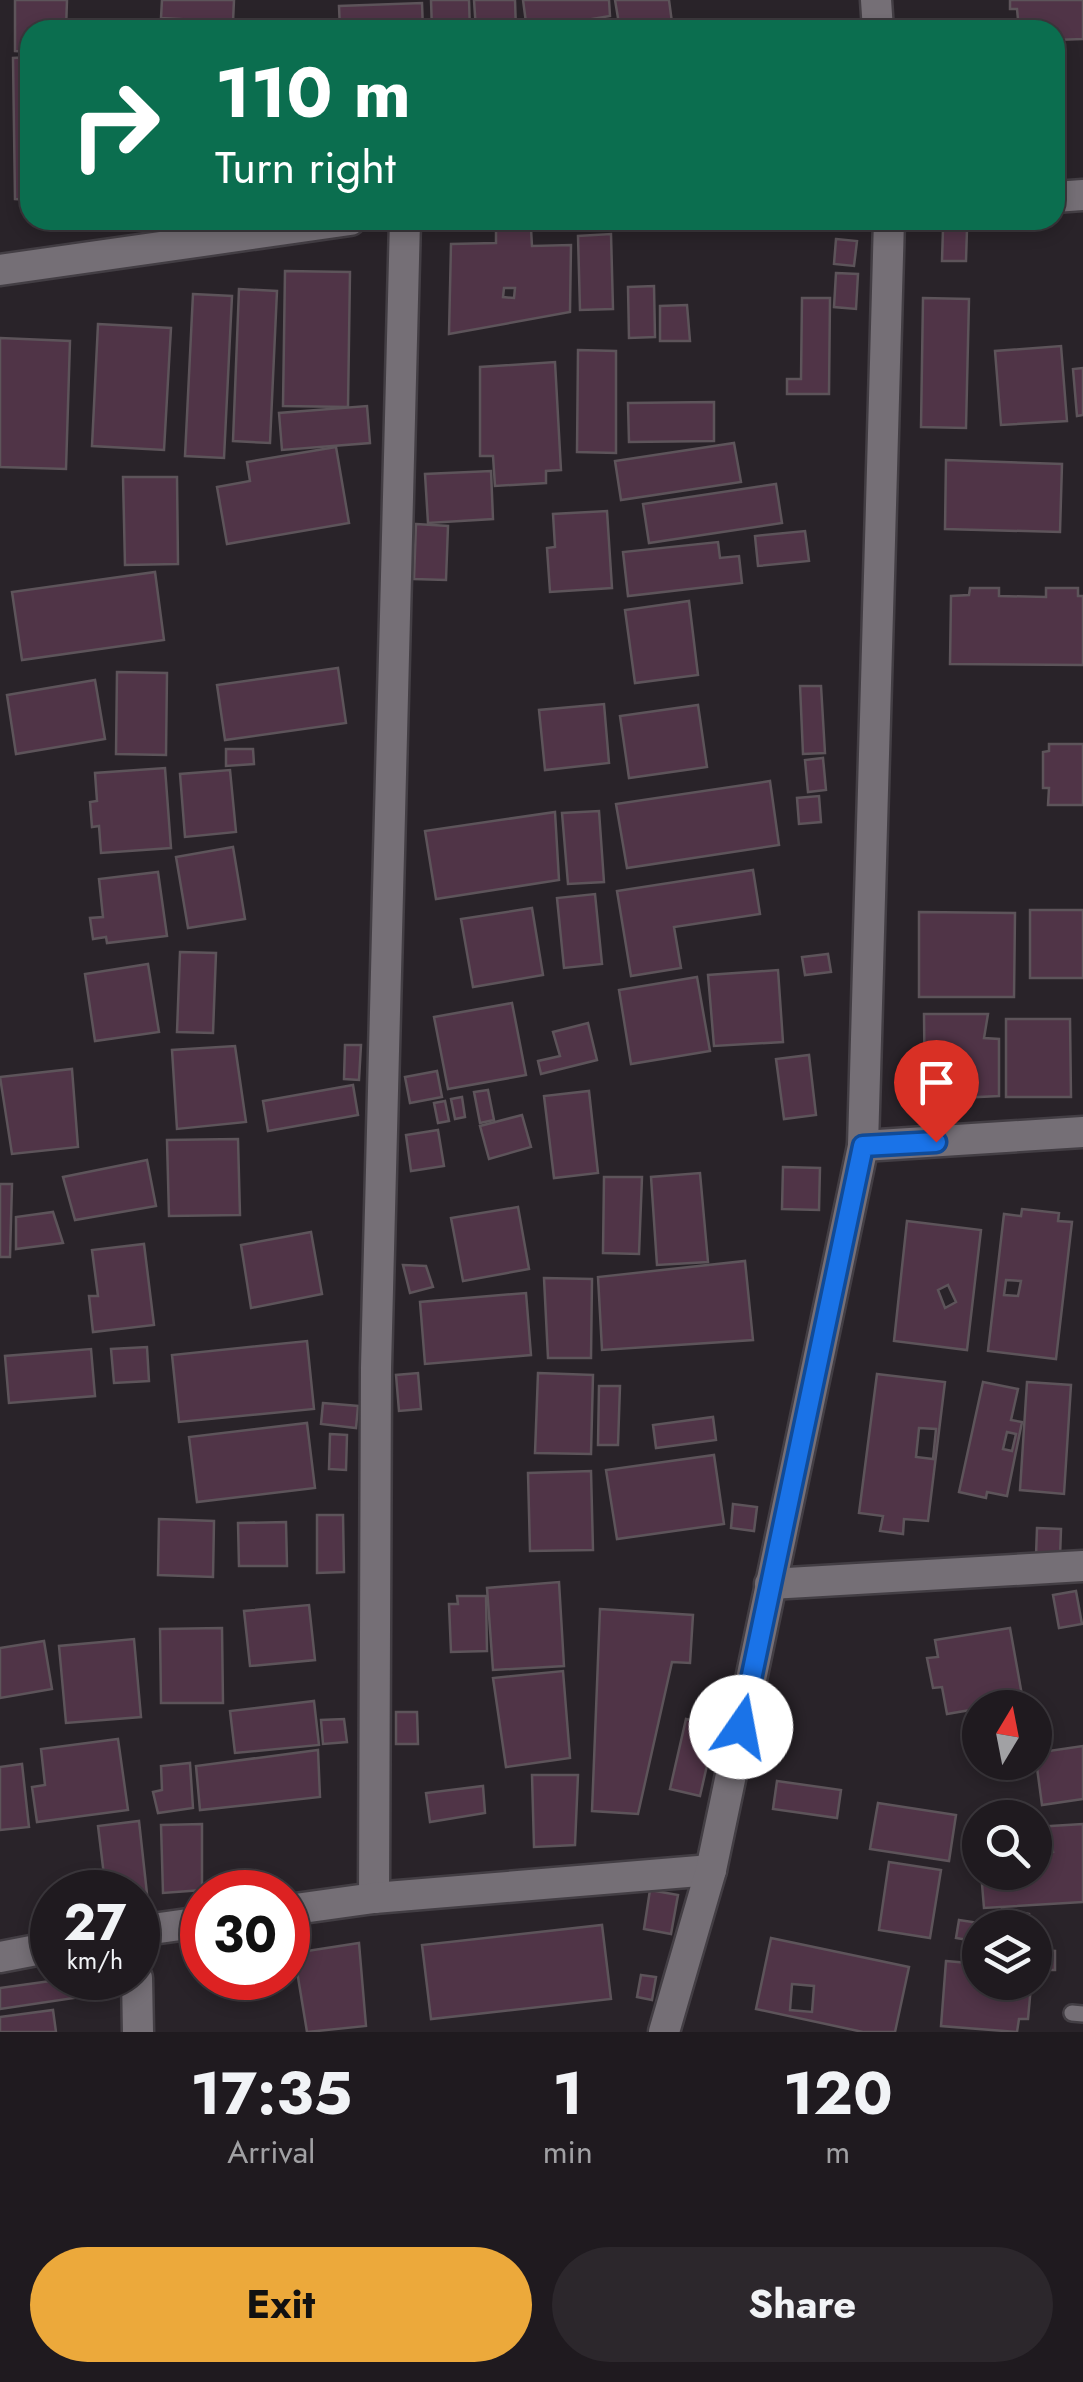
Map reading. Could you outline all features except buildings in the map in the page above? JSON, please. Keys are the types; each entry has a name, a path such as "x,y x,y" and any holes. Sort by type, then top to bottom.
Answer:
{"street":[{"path":"0,270 280,230"},
{"path":"374,1898 376,1368 405,230"},
{"path":"664,2032 711,1870 863,1146 890,230"},
{"path":"863,1146 1083,1132"},
{"path":"770,1584 1083,1566"},
{"path":"310,1907 374,1898 711,1870"},
{"path":"0,1957 30,1951"},
{"path":"137,2000 138,2032"}],"route":[{"path":"741,1727 863,1146 936,1142"}]}
